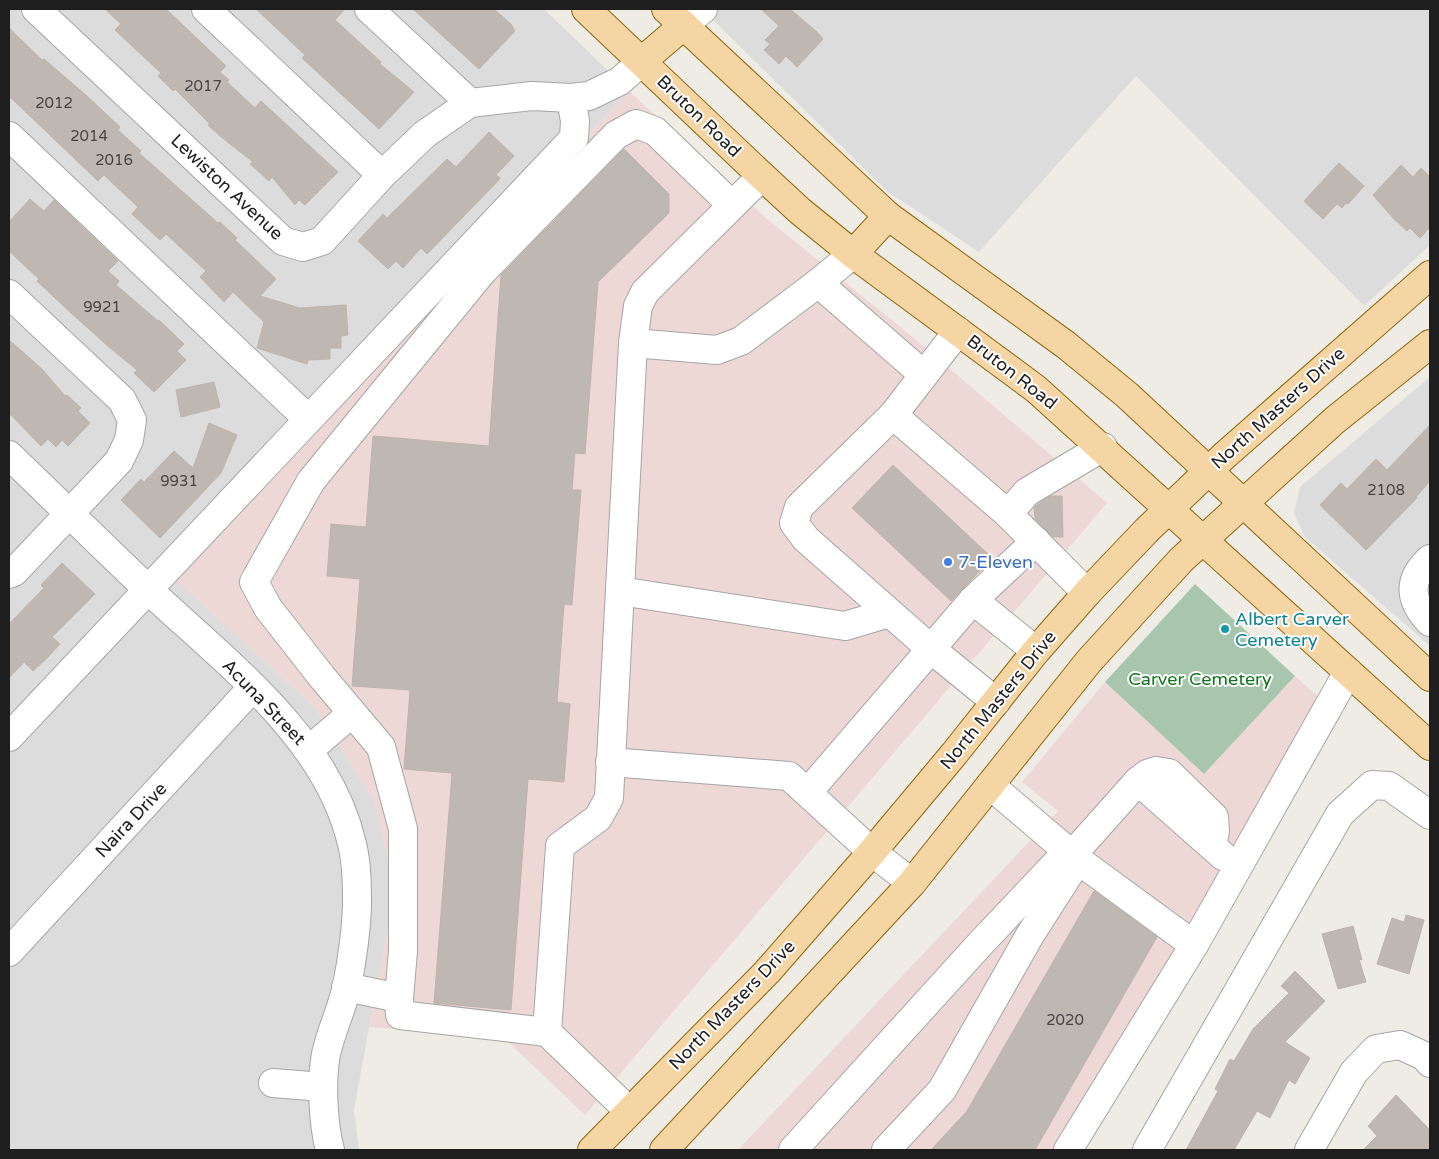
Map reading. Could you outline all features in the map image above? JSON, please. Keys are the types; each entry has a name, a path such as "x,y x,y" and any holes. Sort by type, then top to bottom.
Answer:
{"main road":[{"name":"Bruton Road","path":"586,9 762,176 853,254 1036,389 1430,746"},
{"path":"642,61 684,14 888,216 1066,345 1127,395 1430,677"},
{"path":"853,254 888,216"},
{"name":"North Masters Drive","path":"592,1150 767,972 872,852 1036,651 1087,593 1147,530 1208,470 1430,275"},
{"path":"664,1150 912,884 1089,661 1182,560 1335,420 1430,344"}],"street":[{"name":"Lewiston Avenue","path":"36,9 283,241 303,247 322,241 382,175 425,134 470,103"},
{"path":"206,9 382,175"},
{"path":"369,9 470,103 532,96 572,98 589,96 620,81 642,61"},
{"path":"9,737 574,138 576,121 572,98"},
{"path":"629,1111 547,1032 400,1015 399,998 403,951 403,829 381,747 268,608 254,582 311,480 482,272 616,135 636,124 655,131 732,205"},
{"path":"9,136 308,419"},
{"path":"547,1032 560,846 598,818 609,798 633,343 638,306 646,292 762,176"},
{"path":"633,343 717,350 741,341 853,254"},
{"path":"818,283 924,375"},
{"path":"9,294 122,400 132,420 129,440 118,461 14,572 9,574"},
{"path":"958,330 893,414 799,507 794,523 806,539 930,649 996,702"},
{"path":"893,414 1008,514 1087,593"},
{"path":"1008,514 1027,492 1102,447"},
{"name":"Acuna Street","path":"9,455 253,687 282,717 309,750 337,799 352,845 357,886 356,930 346,987 326,1054 323,1087 327,1141 330,1150"},
{"path":"808,792 973,600 1036,541"},
{"path":"1430,559 1420,568 1413,590 1415,601 1422,614 1430,622"},
{"path":"620,591 845,626 890,613"},
{"path":"973,600 1036,651"},
{"path":"1068,1150 1194,945 1348,672"},
{"name":"Naira Drive","path":"9,952 253,687"},
{"path":"309,750 352,713"},
{"path":"610,762 789,776 872,852 912,884"},
{"path":"794,1150 981,943 1072,856 1138,781 1147,774 1156,771 1169,773 1214,817 1212,846 1237,868"},
{"path":"990,785 1072,856 1194,945"},
{"path":"1147,1150 1340,814 1372,785 1389,786 1430,815"},
{"path":"886,1150 942,1090 1030,935 1072,856"},
{"path":"346,987 399,998"},
{"path":"1317,1147 1354,1072 1376,1049 1400,1045 1424,1056 1430,1063"},
{"path":"273,1083 323,1087"}],"shaded area":[{"path":"9,9 544,9 629,91 171,575 313,706 373,799 396,889 354,1110 359,1150 9,1150"},
{"path":"702,9 1430,9 1430,245 1364,306 1136,76 979,252 887,191"},
{"path":"629,91 767,219 909,334 1107,503 585,1115 503,1037 369,1027 396,889 373,799 313,706 170,575"},
{"path":"1430,377 1430,646 1305,537 1294,513 1300,487"},
{"path":"1295,676 1341,717 1075,1150 738,1150 1058,811 1022,782 1105,682 1204,774"}],"green space":[{"name":"Carver Cemetery","path":"1195,584 1295,676 1204,774 1105,682"}],"building":[{"path":"105,9 166,9 226,66 220,72 229,80 227,82 255,108 261,101 338,172 305,205 299,200 295,205 272,177 269,181 250,164 253,162 220,136 175,89 173,91 158,76 161,73 115,30 121,24"},
{"path":"256,9 345,9 335,20 381,62 380,64 414,92 379,129 302,58 305,55"},
{"path":"413,9 494,9 511,24 515,31 479,69"},
{"path":"761,9 790,9 823,39 797,67 786,56 779,64 764,50 770,44 765,40 779,26"},
{"path":"9,28 42,60 44,59 120,127 118,130 141,151 139,153 218,223 220,222 237,238 235,240 276,279 260,296 300,308 346,305 348,335 341,336 341,348 330,348 330,359 308,360 307,364 257,348 264,322 233,292 224,302 200,277 206,271 166,234 160,240 132,214 138,207 104,175 98,181 9,96"},
{"path":"489,132 514,156 496,175 500,178 497,182 427,254 421,248 403,268 396,261 388,269 358,241 383,214 387,218 447,159 456,167"},
{"path":"624,149 669,194 669,213 598,282 585,454 575,453 572,490 581,490 572,605 564,604 557,702 570,704 564,782 528,779 511,1010 434,1003 452,773 404,769 410,690 352,686 360,579 327,576 331,524 366,527 373,436 489,446 501,275"},
{"path":"1339,163 1364,186 1348,204 1346,203 1342,208 1337,204 1323,219 1304,201"},
{"path":"1401,165 1413,177 1421,168 1430,177 1430,227 1420,238 1410,228 1407,231 1373,195"},
{"path":"30,199 44,211 54,200 118,261 108,271 119,281 116,285 159,320 184,344 177,351 186,360 154,392 134,373 137,370 71,313 9,251 9,222"},
{"path":"9,340 42,369 65,396 67,395 81,408 78,411 90,423 68,446 62,440 56,447 48,439 41,446 9,413"},
{"path":"214,382 220,407 181,417 176,390"},
{"path":"209,423 237,435 221,473 160,538 121,500 141,479 144,482 174,451 193,468"},
{"path":"1430,425 1430,481 1417,498 1366,550 1320,505 1341,483 1347,489 1376,459 1387,470"},
{"path":"893,465 989,555 985,559 988,562 951,601 852,508"},
{"name":"7-Eleven","path":"1050,496 1062,496 1063,537 1053,537 1035,519 1034,507"},
{"path":"62,563 95,594 52,637 60,644 48,657 33,671 24,662 9,678 9,624 44,588 41,585"},
{"path":"1094,891 1157,937 1035,1150 931,1150 967,1111"},
{"path":"1406,915 1424,920 1409,974 1377,964 1392,918 1404,922"},
{"path":"1353,926 1362,960 1359,959 1366,982 1338,989 1322,934"},
{"path":"1295,971 1325,1001 1285,1042 1310,1058 1295,1084 1289,1080 1270,1118 1257,1111 1234,1150 1186,1150 1218,1091 1215,1089 1230,1059 1234,1061 1253,1029 1289,993 1281,986"},
{"path":"1396,1095 1430,1130 1430,1150 1363,1150 1377,1136 1368,1126"}],"place":[{"name":"7-Eleven","path":"948,562"},
{"name":"Albert Carver Cemetery","path":"1225,629"}]}
